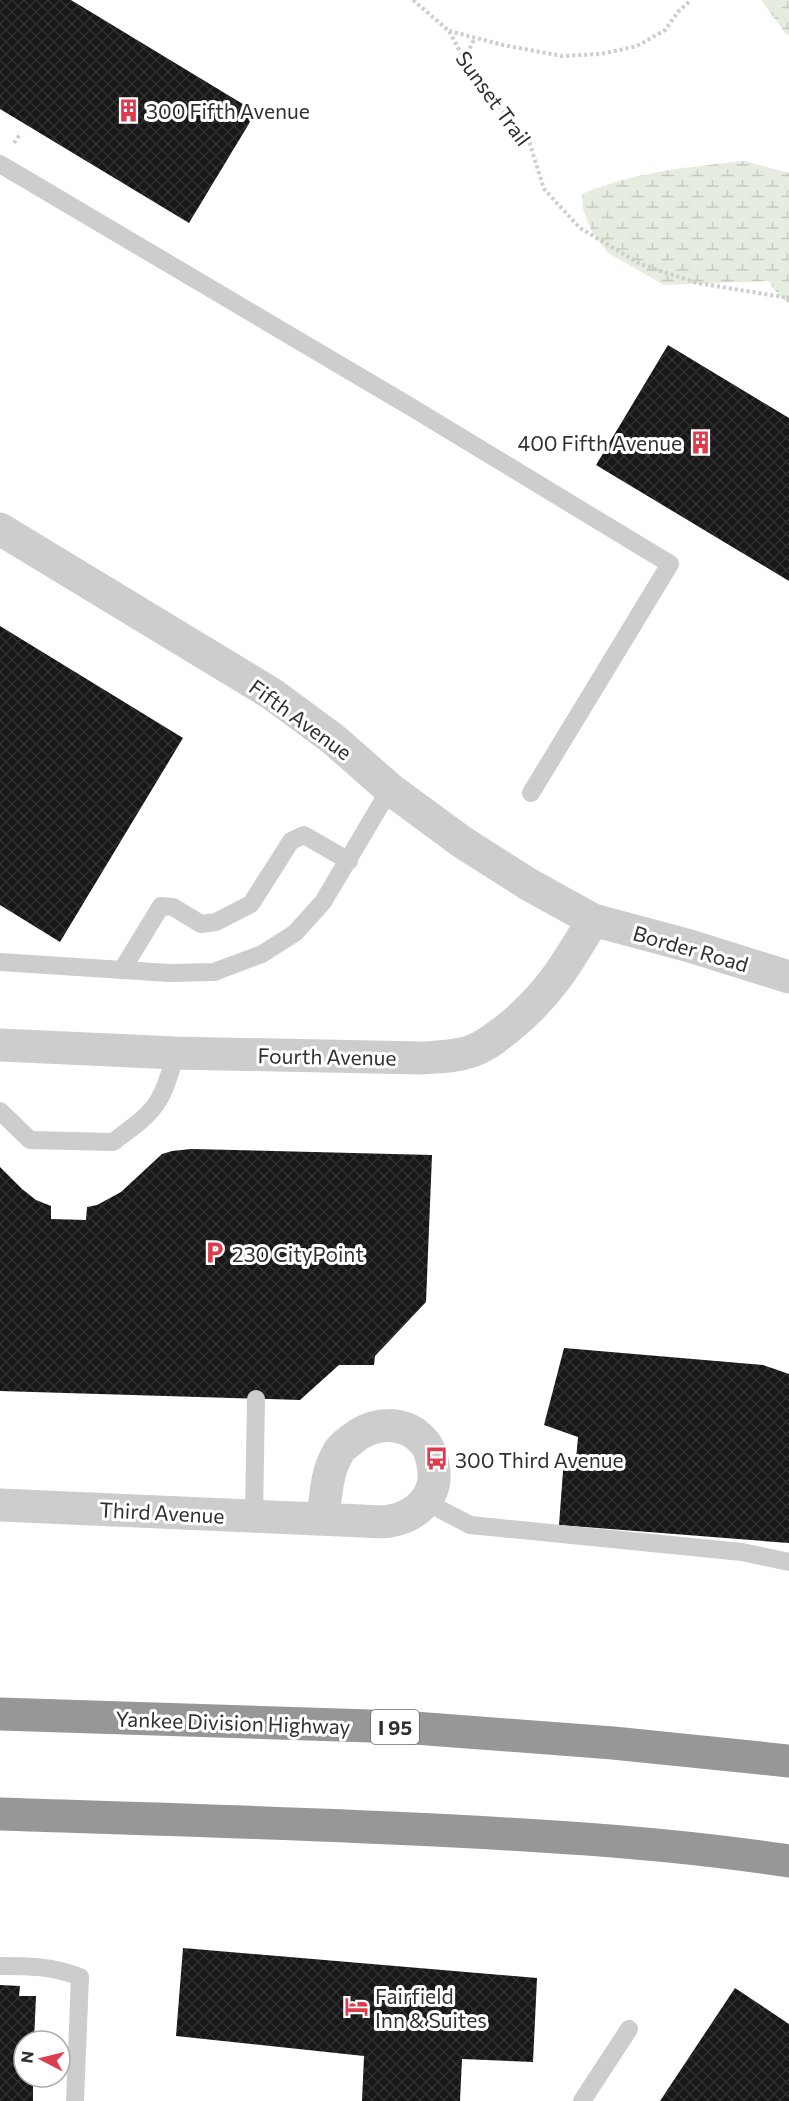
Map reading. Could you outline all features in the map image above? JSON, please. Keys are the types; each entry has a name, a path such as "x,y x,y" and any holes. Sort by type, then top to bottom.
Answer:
{"highway":[{"name":"Yankee Division Highway","path":"0,1714 401,1727 623,1744 789,1761"},
{"path":"0,1814 520,1834 742,1854 789,1861"}],"street":[{"name":"Fifth Avenue","path":"0,529 272,694 333,739 390,789 462,842 528,884 593,920"},
{"name":"Border Road","path":"593,920 690,946 789,977"},
{"name":"Fourth Avenue","path":"0,1045 176,1053 445,1057 475,1050 506,1030 529,1011 564,969 593,920"},
{"path":"323,1519 328,1476 339,1450 361,1431 384,1425 404,1427 424,1442 433,1460 435,1482 426,1502"},
{"name":"Third Avenue","path":"0,1505 389,1522 411,1514 426,1502"}],"lane":[{"path":"0,165 401,401 670,564 531,793"},
{"path":"0,962 169,973 214,972 262,954 295,933 323,902 390,789"},
{"path":"122,970 161,906 172,907 201,924 216,922 251,904 291,841 304,835 349,861"},
{"path":"0,1111 30,1140 113,1142 150,1111 157,1102 164,1089 176,1053"},
{"path":"254,1516 256,1399"},
{"path":"426,1502 470,1525 742,1552 789,1562"},
{"path":"0,1966 38,1966 80,1977 75,2101"},
{"path":"582,2101 629,2030"}],"path":[{"name":"Sunset Trail","path":"413,0 449,31 464,59 492,99 528,138 544,189 580,228 640,264 697,283 789,298"},
{"path":"449,31 562,56 601,54 637,46 665,30 678,12 691,0"},
{"path":"464,59 475,38"},
{"path":"12,147 20,134"}],"green space":[{"path":"761,0 789,0 789,35 786,34"},
{"path":"744,161 789,173 789,303 780,297 768,281 664,285 608,253 592,232 583,209 582,194 621,180 641,175"}],"building":[{"name":"300 Fifth Avenue","path":"0,0 71,0 256,112 189,223 0,109"},
{"name":"400 Fifth Avenue","path":"668,345 789,418 789,581 596,465"},
{"path":"0,626 183,738 60,942 0,905"},
{"name":"230 CityPoint","path":"191,1149 432,1155 426,1302 375,1356 374,1365 339,1365 300,1400 0,1391 0,1167 36,1200 51,1206 51,1219 86,1220 87,1207 97,1205 121,1192 162,1154"},
{"path":"564,1348 763,1365 789,1374 789,1543 559,1525 564,1458 576,1459 578,1437 544,1425"},
{"name":"Fairfield Inn & Suites","path":"183,1948 537,1978 533,2062 462,2059 460,2101 362,2101 364,2056 176,2036"},
{"path":"0,1985 20,1986 19,1996 36,1996 35,2029 12,2029 12,2089 33,2089 33,2101 0,2101"},
{"path":"735,1988 789,2024 789,2101 660,2101"}],"place":[{"name":"300 Fifth Avenue","path":"128,110"},
{"name":"400 Fifth Avenue","path":"700,442"},
{"name":"230 CityPoint","path":"214,1253"},
{"name":"300 Third Avenue","path":"437,1459"},
{"name":"Fairfield Inn & Suites","path":"357,2007"}]}
